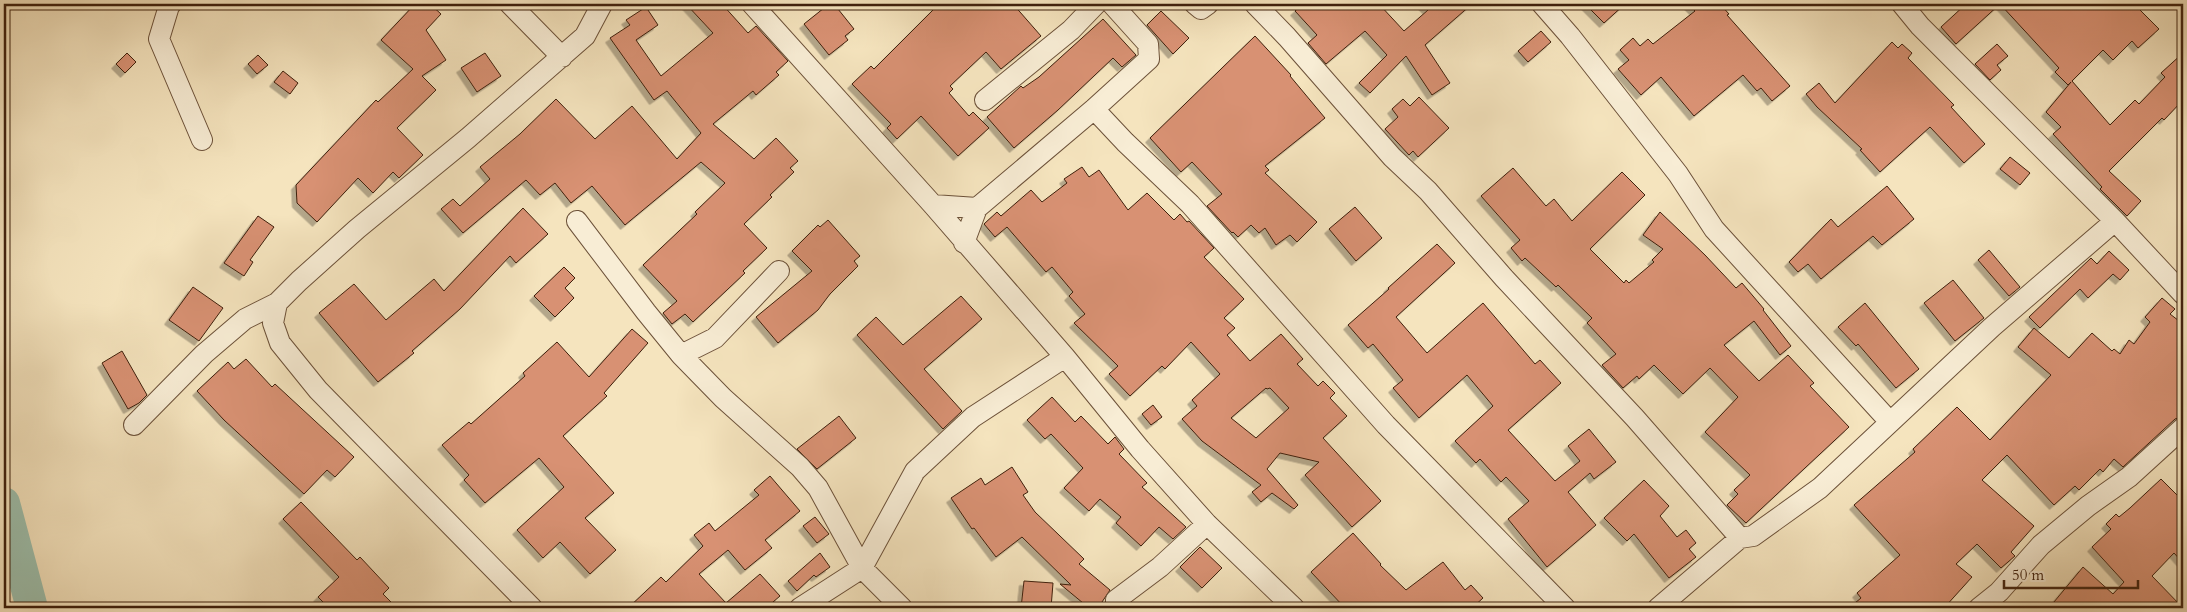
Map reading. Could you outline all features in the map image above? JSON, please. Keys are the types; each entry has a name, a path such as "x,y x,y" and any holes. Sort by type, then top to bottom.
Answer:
{"street":[{"path":"172,4 169,6 159,39 202,140"},
{"path":"510,4 562,57"},
{"path":"134,425 204,354 245,319 277,303 357,229 468,138 562,57 585,36 602,4"},
{"path":"752,4 933,205 1206,524 1294,608"},
{"path":"985,100 1072,30 1096,4"},
{"path":"964,243 977,208 1094,109 1149,59 1148,44 1112,4"},
{"path":"1195,4 1201,9 1208,4"},
{"path":"1255,4 1287,37 1392,157 1428,191 1504,278 1635,418 1740,538"},
{"path":"1542,4 1570,36 1678,174 1714,229 1890,422"},
{"path":"1902,4 1920,26 2115,221 2183,294"},
{"path":"1094,109 1125,142 1190,204 1386,425 1565,608"},
{"path":"933,205 977,208"},
{"path":"577,221 681,355 723,398 800,467 818,488 862,568 902,608"},
{"path":"1658,608 1740,538 1753,536 1820,488 1992,327 2115,221"},
{"path":"681,355 715,338 779,271"},
{"path":"277,303 273,323 280,343 318,390 532,608"},
{"path":"800,608 862,568 915,471 973,417 1065,357"},
{"path":"1979,608 1999,592 2041,545 2088,506 2129,477 2183,428"},
{"path":"1116,608 1116,600 1160,566 1206,524"}],"building":[{"path":"415,4 430,4 441,14 426,30 446,60 422,76 436,90 397,128 423,155 399,178 393,172 373,193 358,178 317,222 297,203 296,185 376,100 378,102 413,69 381,40"},
{"path":"686,4 722,4 748,33 756,26 788,61 776,72 779,75 756,95 753,91 713,124 754,159 776,138 798,161 790,168 794,172 744,224 767,248 743,271 745,273 693,322 685,314 672,324 663,313 677,301 643,265 697,214 695,212 725,183 701,162 625,225 592,186 571,203 555,183 540,195 526,180 463,233 441,209 453,199 460,206 490,179 480,167 520,134 556,99 595,139 632,106 677,159 701,133 667,91 654,100 610,38 630,25 626,20 646,7 658,25 636,40 661,76 713,33"},
{"path":"829,4 834,4 854,29 845,36 848,40 829,55 804,24"},
{"path":"939,4 1013,4 1041,36 1001,69 986,52 950,86 953,89 949,93 969,116 973,112 989,128 958,156 921,116 897,139 887,128 891,124 852,84 871,66 874,69"},
{"path":"1303,4 1379,4 1404,31 1428,10 1422,4 1472,4 1425,45 1450,83 1432,95 1406,56 1370,93 1359,83 1387,55 1365,31 1326,64 1308,43 1317,35 1295,11"},
{"path":"1585,4 1625,4 1604,23"},
{"path":"1688,4 1720,4 1729,14 1727,15 1790,86 1772,101 1761,88 1757,91 1743,75 1694,116 1661,77 1641,95 1618,69 1629,60 1620,50 1633,38 1640,46 1648,39 1653,44 1695,11"},
{"path":"1966,4 2000,4 1956,44 1941,27"},
{"path":"2000,4 2134,4 2159,29 2138,48 2132,41 2113,60 2103,50 2072,81 2110,125 2135,100 2139,104 2165,77 2161,73 2183,53 2183,100 2164,120 2162,118 2109,171 2141,201 2127,216 2100,189 2102,187 2053,134 2061,127 2046,112 2071,82 2068,85 2055,72 2059,68"},
{"path":"1161,11 1189,38 1173,54 1147,25"},
{"path":"1103,19 1136,55 1122,67 1113,58 1014,148 987,117 1021,86 1023,88 1039,77"},
{"path":"1541,31 1551,42 1528,62 1518,51"},
{"path":"1255,36 1291,75 1325,118 1265,166 1269,170 1265,173 1317,222 1297,242 1290,235 1276,245 1265,228 1259,233 1251,225 1238,237 1232,233 1207,206 1222,194 1192,162 1181,172 1150,138"},
{"path":"1892,42 1898,48 1902,44 1912,53 1908,58 1954,105 1951,107 1985,144 1964,163 1930,127 1880,172 1860,150 1862,149 1817,107 1806,94 1819,83 1835,103"},
{"path":"1997,44 2008,56 1997,65 2001,70 1990,80 1975,64"},
{"path":"127,53 136,62 125,73 116,64"},
{"path":"485,53 501,76 477,92 461,68"},
{"path":"258,55 268,65 257,74 248,64"},
{"path":"283,71 298,83 290,94 274,82"},
{"path":"1419,97 1449,128 1418,157 1413,151 1409,155 1385,129 1398,117 1392,109 1403,99 1410,106"},
{"path":"2010,157 2030,173 2020,185 2000,169"},
{"path":"1082,167 1089,177 1099,170 1128,210 1147,193 1174,220 1180,214 1187,222 1189,221 1214,248 1204,257 1244,299 1224,318 1235,328 1227,335 1250,361 1281,334 1303,359 1297,364 1318,386 1323,381 1335,393 1330,398 1347,416 1323,438 1381,501 1352,527 1305,475 1319,462 1280,453 1267,469 1298,505 1294,509 1272,493 1261,502 1252,492 1261,485 1202,441 1182,419 1197,406 1192,400 1220,374 1191,342 1165,369 1162,366 1130,396 1109,374 1118,366 1074,323 1085,314 1069,296 1073,292 1052,267 1046,272 1007,227 995,237 984,224 997,212 1001,216 1031,190 1042,202 1067,183 1064,179","holes":["1270,388 1289,408 1256,438 1231,418"]},
{"path":"1513,168 1546,206 1554,199 1572,221 1622,172 1645,195 1590,249 1624,283 1626,280 1629,283 1654,262 1652,260 1663,249 1643,235 1660,212 1736,288 1742,283 1791,346 1780,355 1754,321 1724,345 1759,381 1788,355 1814,383 1810,386 1849,427 1746,523 1727,505 1738,494 1734,490 1750,475 1705,432 1738,397 1710,368 1683,394 1654,365 1639,379 1637,376 1623,388 1602,365 1616,354 1587,323 1592,318 1558,285 1556,287 1525,258 1522,261 1511,248 1520,240 1481,196"},
{"path":"1887,186 1914,219 1882,245 1873,236 1821,279 1808,264 1798,272 1789,262 1831,219 1838,227"},
{"path":"1355,207 1382,238 1356,261 1329,229"},
{"path":"523,208 548,234 516,263 510,256 460,309 412,351 414,353 378,382 319,313 354,284 386,320 434,279 444,291"},
{"path":"258,216 274,227 250,260 253,262 244,276 224,263"},
{"path":"828,220 860,256 854,261 858,266 830,294 818,310 778,343 756,317 812,271 792,251 818,225 820,227"},
{"path":"1437,244 1455,263 1396,317 1427,353 1483,303 1535,364 1540,360 1561,383 1508,430 1555,481 1580,461 1568,446 1589,429 1616,462 1594,479 1590,473 1568,492 1596,525 1547,567 1508,519 1529,501 1506,477 1501,482 1480,459 1476,463 1455,441 1493,406 1467,375 1419,418 1393,388 1403,380 1373,344 1368,348 1348,325"},
{"path":"1989,250 2020,287 2009,296 1978,260"},
{"path":"2109,251 2129,270 2120,280 2113,274 2088,298 2080,289 2040,328 2029,317 2091,258 2097,264"},
{"path":"564,267 575,278 565,288 574,298 555,317 534,296"},
{"path":"1953,280 1984,318 1955,341 1924,303"},
{"path":"193,287 223,308 199,341 169,320"},
{"path":"961,296 982,319 924,369 962,411 943,429 857,335 876,317 903,345"},
{"path":"2162,298 2175,309 2170,314 2183,324 2183,416 2175,419 2123,467 2114,459 2103,472 2100,469 2079,490 2075,486 2054,505 2007,455 1982,480 2034,526 2011,552 2015,556 2001,568 1977,544 1956,564 1972,577 1944,608 1849,608 1861,598 1857,593 1900,555 1854,505 1915,452 1913,449 1957,407 1990,440 2051,375 2018,347 2034,328 2069,358 2092,333 2112,351 2114,349 2120,354 2129,340 2134,344 2150,322 2145,317"},
{"path":"1865,303 1919,369 1896,388 1858,344 1856,346 1838,327"},
{"path":"632,329 648,343 604,393 607,396 563,436 614,493 585,518 616,550 590,574 560,542 543,558 517,530 564,487 539,458 485,503 464,480 469,475 442,445 469,422 471,424 525,376 523,373 557,342 589,377"},
{"path":"122,351 147,395 139,403 128,409 102,363"},
{"path":"246,359 272,387 275,384 354,457 335,477 327,470 304,494 224,420 197,391 228,362 234,369"},
{"path":"1052,397 1075,422 1081,416 1108,444 1115,437 1124,449 1119,454 1147,483 1142,487 1186,527 1173,539 1159,527 1141,546 1116,523 1121,517 1100,499 1089,511 1064,488 1083,468 1051,434 1045,439 1027,420"},
{"path":"1153,405 1162,417 1151,425 1142,414"},
{"path":"839,416 856,438 817,469 797,449"},
{"path":"1012,467 1028,492 1023,495 1035,512 1084,559 1079,564 1110,590 1098,608 1089,608 1060,584 1071,585 1022,537 996,557 974,528 972,529 951,498 981,478 985,485"},
{"path":"770,476 800,511 765,540 772,548 745,570 728,550 699,574 726,603 760,574 780,596 766,608 628,608 661,577 666,582 703,546 694,535 709,523 715,531 759,495 754,490"},
{"path":"2161,479 2183,501 2183,563 2174,553 2152,576 2183,608 2049,608 2083,567 2113,594 2124,582 2092,547 2111,529 2106,524 2116,514 2119,517"},
{"path":"1644,480 1669,506 1660,516 1677,537 1686,530 1696,543 1689,549 1696,557 1669,578 1634,534 1627,541 1604,518"},
{"path":"301,502 357,560 360,557 389,588 383,594 397,608 329,608 318,597 339,577 283,519"},
{"path":"815,517 829,534 817,543 803,526"},
{"path":"1353,533 1380,565 1406,590 1443,562 1465,590 1471,585 1483,598 1472,608 1345,608 1311,572"},
{"path":"1200,547 1222,568 1202,588 1180,567"},
{"path":"820,553 830,567 816,577 814,575 797,591 788,581"},
{"path":"1024,581 1053,583 1051,608 1021,608"}],"waterway":[{"path":"4,503 32,608"}]}
